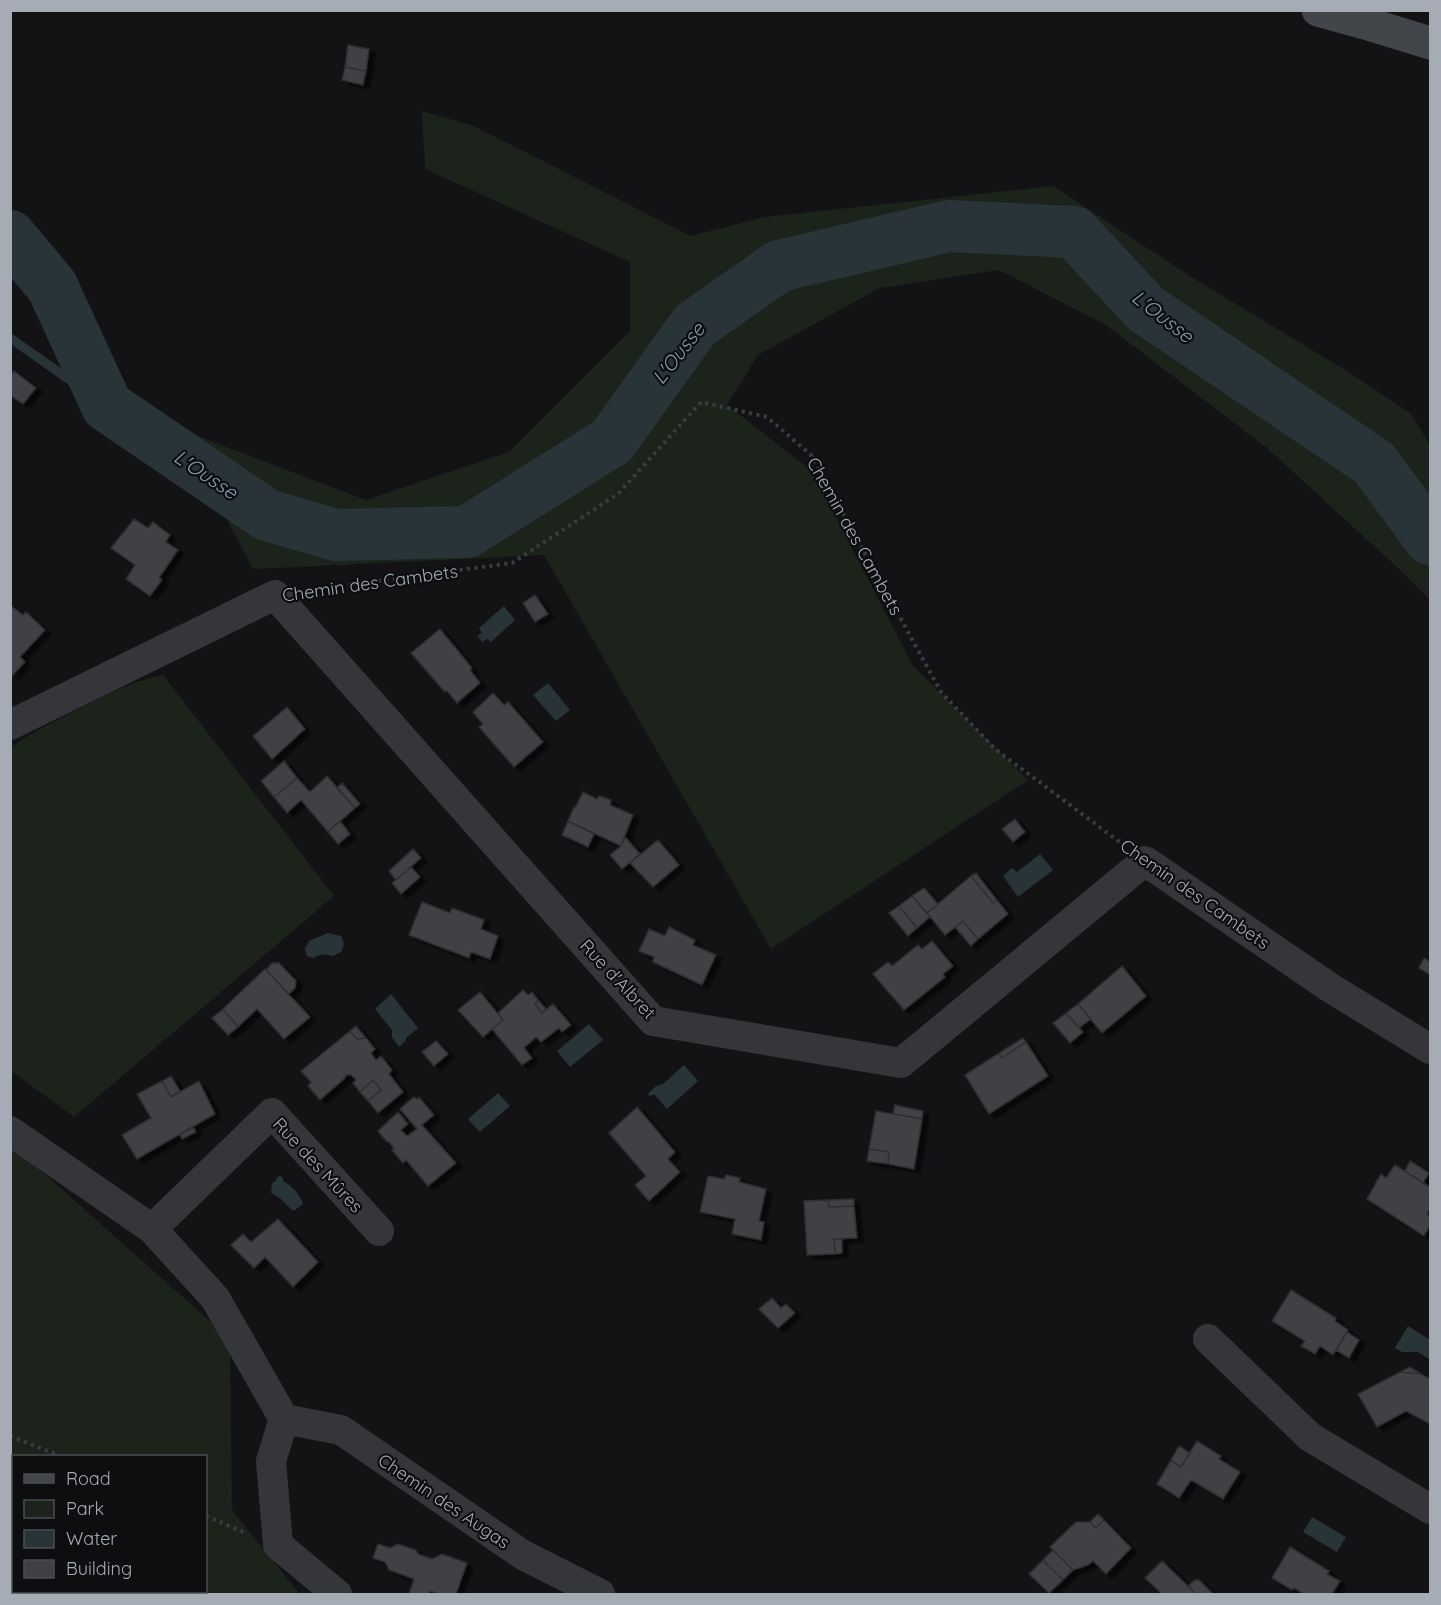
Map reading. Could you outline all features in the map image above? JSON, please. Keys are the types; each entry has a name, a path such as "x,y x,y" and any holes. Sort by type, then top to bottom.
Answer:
{"street":[{"path":"1318,10 1431,43"},
{"name":"Chemin des Cambets","path":"10,724 275,595"},
{"name":"Rue d'Albret","path":"275,595 653,1021 901,1063 1145,861"},
{"name":"Chemin des Cambets","path":"1145,861 1329,987 1431,1049"},
{"name":"Rue des Mûres","path":"152,1228 272,1113 379,1231"},
{"path":"10,1131 152,1228 215,1298 284,1419 271,1461 278,1545 337,1594"},
{"path":"1208,1339 1310,1437 1431,1509"},
{"name":"Chemin des Augas","path":"284,1419 341,1430 523,1555 600,1594"}],"path":[{"name":"Chemin des Cambets","path":"275,595 513,563 618,494 700,402 767,417 812,455 941,692 995,749 1145,861"},
{"path":"10,1436 58,1455"},
{"path":"207,1516 278,1545"}],"green space":[{"path":"422,111 474,126 691,236 764,217 1053,186 1190,276 1350,373 1411,414 1430,445 1430,600 1267,448 1106,325 999,270 880,288 758,355 727,405 812,471 913,666 1028,780 771,949 544,555 253,569 179,429 366,500 509,452 630,331 630,262 425,169"},
{"path":"163,675 334,896 74,1117 11,1071 11,748 34,732 110,693 136,682"},
{"path":"10,1143 230,1339 232,1510 300,1594 11,1594"}],"water":[{"path":"504,606 515,620 491,642 487,639 482,642 477,636 482,633 479,628"},
{"path":"548,683 570,710 556,721 533,695"},
{"path":"1040,854 1053,870 1018,897 1003,876 1012,868 1017,872"},
{"path":"328,933 341,936 344,944 341,952 333,956 322,954 313,958 307,956 305,949 309,941"},
{"path":"391,994 418,1028 399,1047 392,1037 392,1030 375,1009"},
{"path":"589,1024 603,1040 570,1067 557,1051"},
{"path":"684,1065 698,1081 667,1109 654,1094 650,1096 648,1094"},
{"path":"498,1093 510,1106 480,1132 468,1119"},
{"path":"281,1176 302,1200 303,1204 295,1210 271,1193 272,1183"},
{"path":"1408,1326 1430,1340 1429,1359 1418,1352 1402,1352 1395,1348"},
{"path":"1312,1517 1346,1537 1337,1552 1303,1532"}],"building":[{"path":"348,45 369,49 366,71 345,67"},
{"path":"345,67 366,71 363,85 342,80"},
{"path":"14,371 36,388 23,404 10,395 10,375"},
{"path":"134,519 148,528 153,522 170,535 166,542 178,550 159,578 162,580 150,596 126,579 135,565 111,548"},
{"path":"535,595 548,614 535,622 523,603"},
{"path":"10,605 23,615 26,612 45,630 20,657 25,662 11,677"},
{"path":"440,629 472,668 470,670 480,683 457,703 411,653"},
{"path":"493,693 504,705 508,702 543,742 514,767 479,727 483,724 473,712"},
{"path":"287,707 305,729 272,759 253,736"},
{"path":"284,761 297,778 274,797 261,781"},
{"path":"327,776 355,808 328,832 301,800 287,813 274,797 297,778 310,792"},
{"path":"342,783 360,804 355,808 337,788"},
{"path":"583,792 597,799 599,796 611,800 610,805 633,815 621,846 568,821"},
{"path":"1015,819 1025,832 1013,842 1002,829"},
{"path":"340,821 350,834 338,844 328,832"},
{"path":"568,821 594,834 588,847 562,835"},
{"path":"625,837 640,854 622,869 610,855 621,846"},
{"path":"658,840 679,865 653,887 630,863"},
{"path":"413,849 421,858 396,880 389,871"},
{"path":"411,867 420,877 401,894 392,883"},
{"path":"976,873 997,900 993,903 971,876"},
{"path":"971,876 993,903 997,900 1008,914 978,939 963,921 945,935 927,913"},
{"path":"924,888 938,904 927,913 912,896"},
{"path":"912,896 930,917 917,928 899,906"},
{"path":"422,902 450,913 452,908 484,920 481,929 498,936 490,959 471,952 469,958 409,935"},
{"path":"899,906 917,928 908,936 889,913"},
{"path":"963,921 978,939 971,946 955,927"},
{"path":"669,927 695,940 693,945 716,955 702,985 653,962 654,957 639,951 649,929 665,936"},
{"path":"932,941 953,966 943,974 945,977 904,1010 873,974 888,962 892,966 918,945 922,949"},
{"path":"1424,958 1430,962 1430,975 1419,968"},
{"path":"272,963 279,963 296,981 295,988 289,994 266,970"},
{"path":"1122,966 1146,996 1102,1033 1078,1004"},
{"path":"265,969 310,1017 284,1039 257,1009 238,1027 223,1009"},
{"path":"523,990 528,995 532,992 538,1000 535,1004 542,1013 553,1004 571,1025 562,1032 559,1028 541,1042 536,1037 524,1048 532,1058 522,1065 492,1029 503,1020 498,1013"},
{"path":"480,992 503,1020 483,1037 458,1010"},
{"path":"538,1000 546,1009 542,1013 535,1004"},
{"path":"1078,1004 1091,1019 1079,1028 1066,1013"},
{"path":"223,1009 238,1027 228,1035 212,1018"},
{"path":"1066,1013 1083,1032 1070,1043 1053,1023"},
{"path":"356,1026 366,1038 357,1039 350,1031"},
{"path":"350,1031 357,1039 366,1038 375,1049 371,1053 376,1060 381,1056 392,1070 389,1074 403,1092 378,1113 368,1101 381,1090 373,1080 360,1092 353,1083 356,1080 351,1075 346,1075 320,1100 308,1086 311,1082 301,1071"},
{"path":"1023,1038 1026,1042 1002,1058 999,1053"},
{"path":"436,1041 448,1054 434,1066 422,1052"},
{"path":"1026,1042 1048,1076 989,1114 965,1075 999,1053 1002,1058"},
{"path":"171,1076 180,1091 171,1097 162,1081"},
{"path":"373,1080 381,1090 368,1101 360,1092"},
{"path":"162,1081 171,1097 199,1081 215,1114 137,1159 122,1135 151,1118 137,1094"},
{"path":"414,1097 417,1099 419,1097 434,1115 422,1125 456,1163 428,1186 406,1160 403,1163 392,1150 394,1148 378,1131 398,1112 408,1124 401,1130 407,1136 417,1129 400,1109"},
{"path":"895,1105 923,1111 922,1119 893,1114"},
{"path":"637,1107 675,1152 668,1159 680,1172 649,1201 635,1185 646,1176 609,1133"},
{"path":"876,1111 922,1119 914,1169 888,1164 889,1152 869,1149"},
{"path":"193,1127 196,1132 182,1139 180,1135"},
{"path":"869,1149 889,1152 888,1164 867,1161"},
{"path":"1410,1161 1429,1173 1423,1183 1405,1171"},
{"path":"1395,1165 1430,1187 1430,1208 1427,1214 1430,1217 1430,1225 1424,1236 1367,1199 1381,1174 1386,1178"},
{"path":"726,1175 740,1178 739,1182 766,1189 759,1221 764,1222 761,1240 732,1234 735,1219 700,1212 708,1176 724,1179"},
{"path":"854,1199 854,1206 829,1207 828,1200"},
{"path":"828,1200 829,1207 854,1206 857,1238 834,1239 835,1254 807,1255 804,1201"},
{"path":"278,1219 318,1262 293,1287 265,1257 254,1268 231,1245 243,1234 251,1242"},
{"path":"834,1239 842,1239 842,1253 835,1254"},
{"path":"1291,1290 1336,1318 1335,1321 1348,1330 1333,1355 1320,1346 1315,1354 1301,1346 1305,1341 1272,1321"},
{"path":"772,1298 781,1308 786,1304 795,1313 778,1328 759,1309"},
{"path":"1347,1332 1359,1340 1349,1358 1336,1350"},
{"path":"1410,1367 1421,1374 1400,1372"},
{"path":"1400,1372 1421,1374 1430,1379 1430,1424 1406,1411 1377,1427 1358,1394"},
{"path":"1197,1441 1221,1456 1219,1459 1240,1472 1223,1499 1191,1480 1179,1498 1157,1484 1171,1460 1181,1467"},
{"path":"1179,1446 1190,1453 1181,1467 1171,1460"},
{"path":"1098,1514 1104,1520 1095,1528 1090,1522"},
{"path":"1104,1520 1131,1548 1106,1574 1093,1561 1073,1570 1050,1547 1076,1522 1090,1522 1095,1528"},
{"path":"378,1544 390,1548 398,1544 432,1559 442,1554 467,1563 456,1594 439,1594 430,1591 429,1594 409,1594 414,1579 389,1570 385,1562 373,1558"},
{"path":"1290,1547 1329,1571 1327,1574 1340,1581 1332,1594 1304,1594 1272,1578"},
{"path":"1053,1550 1073,1570 1063,1580 1043,1560"},
{"path":"1043,1560 1063,1580 1049,1593 1029,1574"},
{"path":"1162,1561 1196,1594 1162,1594 1145,1578"},
{"path":"1195,1580 1199,1580 1213,1594 1196,1594 1188,1586"}],"waterway":[{"name":"L'Ousse","path":"10,236 52,286 107,406 267,515 336,535 467,532 612,441 695,325 779,266 949,226 1074,232 1146,309 1374,463 1430,539"},
{"path":"10,338 107,406"}]}
